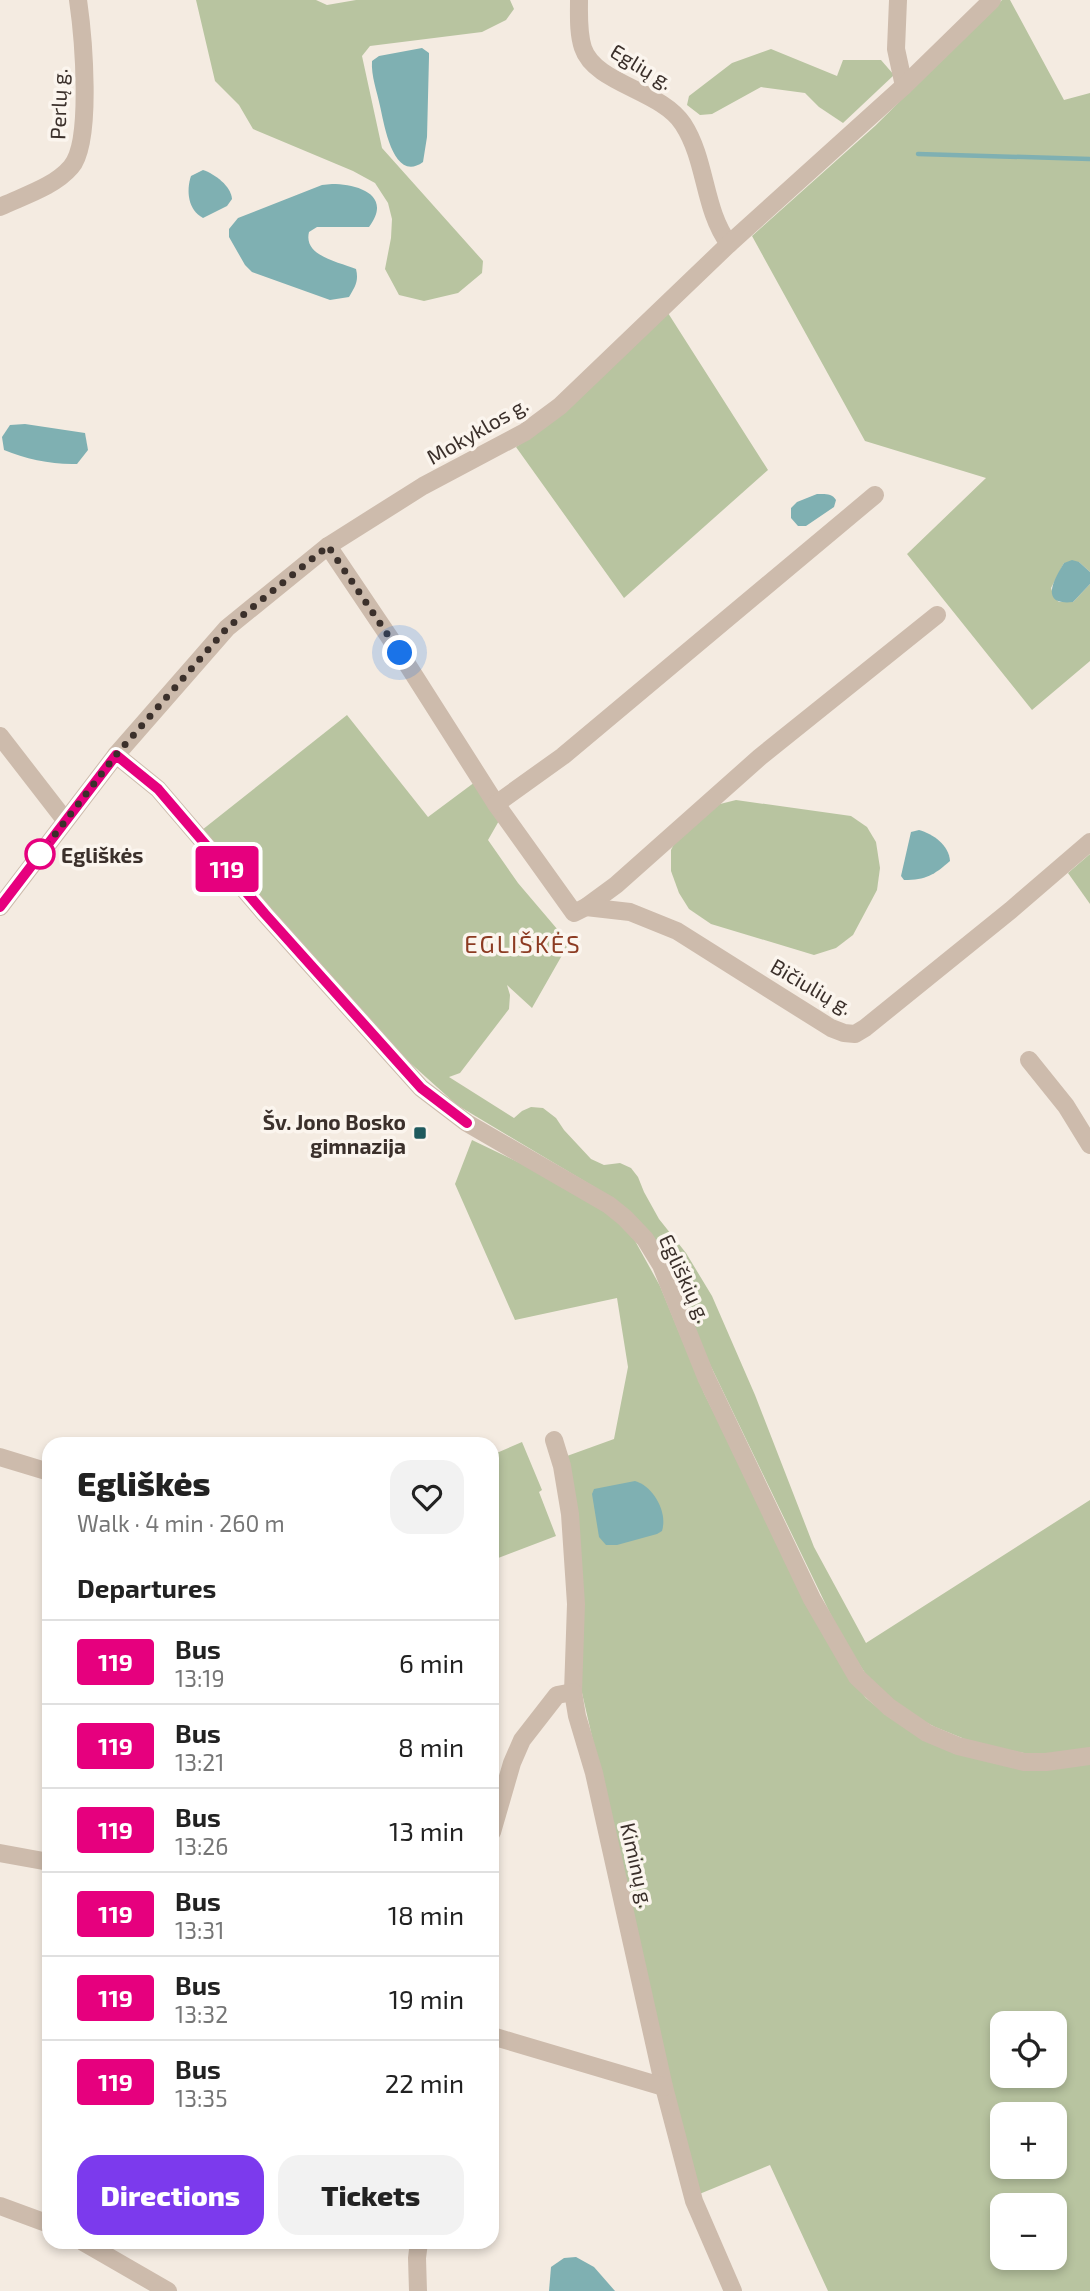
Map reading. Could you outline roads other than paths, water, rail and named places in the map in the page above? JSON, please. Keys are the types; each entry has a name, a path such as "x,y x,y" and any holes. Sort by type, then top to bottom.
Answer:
{"street":[{"name":"Perlų g.","path":"0,207 61,176 78,156 84,117 78,0"},
{"name":"Eglių g.","path":"579,0 580,35 583,50 591,62 630,87 654,98 682,122 698,155 717,225 729,244"},
{"path":"898,0 895,49 904,86"},
{"name":"Mokyklos g.","path":"0,906 116,755 227,628 328,546 423,486 525,432 560,406 729,244 904,86 992,0"},
{"path":"496,804 563,756 875,495"},
{"path":"328,546 496,804 580,910 616,885 760,757 937,615"},
{"path":"0,736 65,820"},
{"name":"Egliškių g.","path":"116,755 158,789 421,1088 467,1123 608,1205 645,1239 661,1265 706,1377 812,1599 858,1677 899,1713 927,1733 958,1746 1024,1762 1090,1756"},
{"name":"Bičiulių g.","path":"580,910 630,912 677,931 831,1028 855,1034 892,1008 1090,842"},
{"path":"1029,1060 1066,1105 1090,1145"},
{"name":"Kiminų g.","path":"554,1440 562,1465 570,1514 576,1604 573,1692 577,1716 594,1773 664,2087 694,2201 733,2291"},
{"path":"0,1457 42,1470"},
{"path":"499,1808 522,1740 557,1695 573,1692"},
{"path":"0,1853 42,1861"},
{"path":"499,2038 664,2087"},
{"path":"0,2206 42,2221"},
{"path":"95,2249 168,2291"},
{"path":"418,2249 418,2291"}],"water":[{"path":"422,48 429,53 427,137 423,162 413,167 404,165 397,158 387,137 374,83 372,61 379,56"},
{"path":"203,170 222,181 232,199 227,206 203,218 191,205 189,188 191,176"},
{"path":"322,185 361,189 375,199 377,207 369,227 317,227 309,232 311,247 317,252 332,261 356,269 356,284 349,297 330,300 252,272 229,237 229,229 238,218"},
{"path":"25,424 85,433 88,450 77,464 59,464 4,450 2,437 10,425"},
{"path":"817,494 832,496 836,500 834,507 806,526 798,526 791,518 791,508 797,502"},
{"path":"1072,560 1079,562 1090,572 1090,584 1073,602 1062,602 1056,600 1052,590 1064,563"},
{"path":"919,830 939,841 947,850 950,861 929,876 904,880 901,876 911,832"},
{"path":"635,1481 648,1488 658,1501 663,1516 662,1531 617,1545 606,1545 599,1537 592,1494 594,1489"},
{"path":"576,2257 594,2267 615,2291 549,2291 551,2267 564,2258"}],"waterway":[{"path":"918,154 1090,159"}],"place":[{"name":"Egliškės","path":"40,854"},
{"name":"Šv. Jono Bosko gimnazija","path":"420,1133"}],"district":[{"name":"EGLIŠKĖS","path":"523,943"}]}
